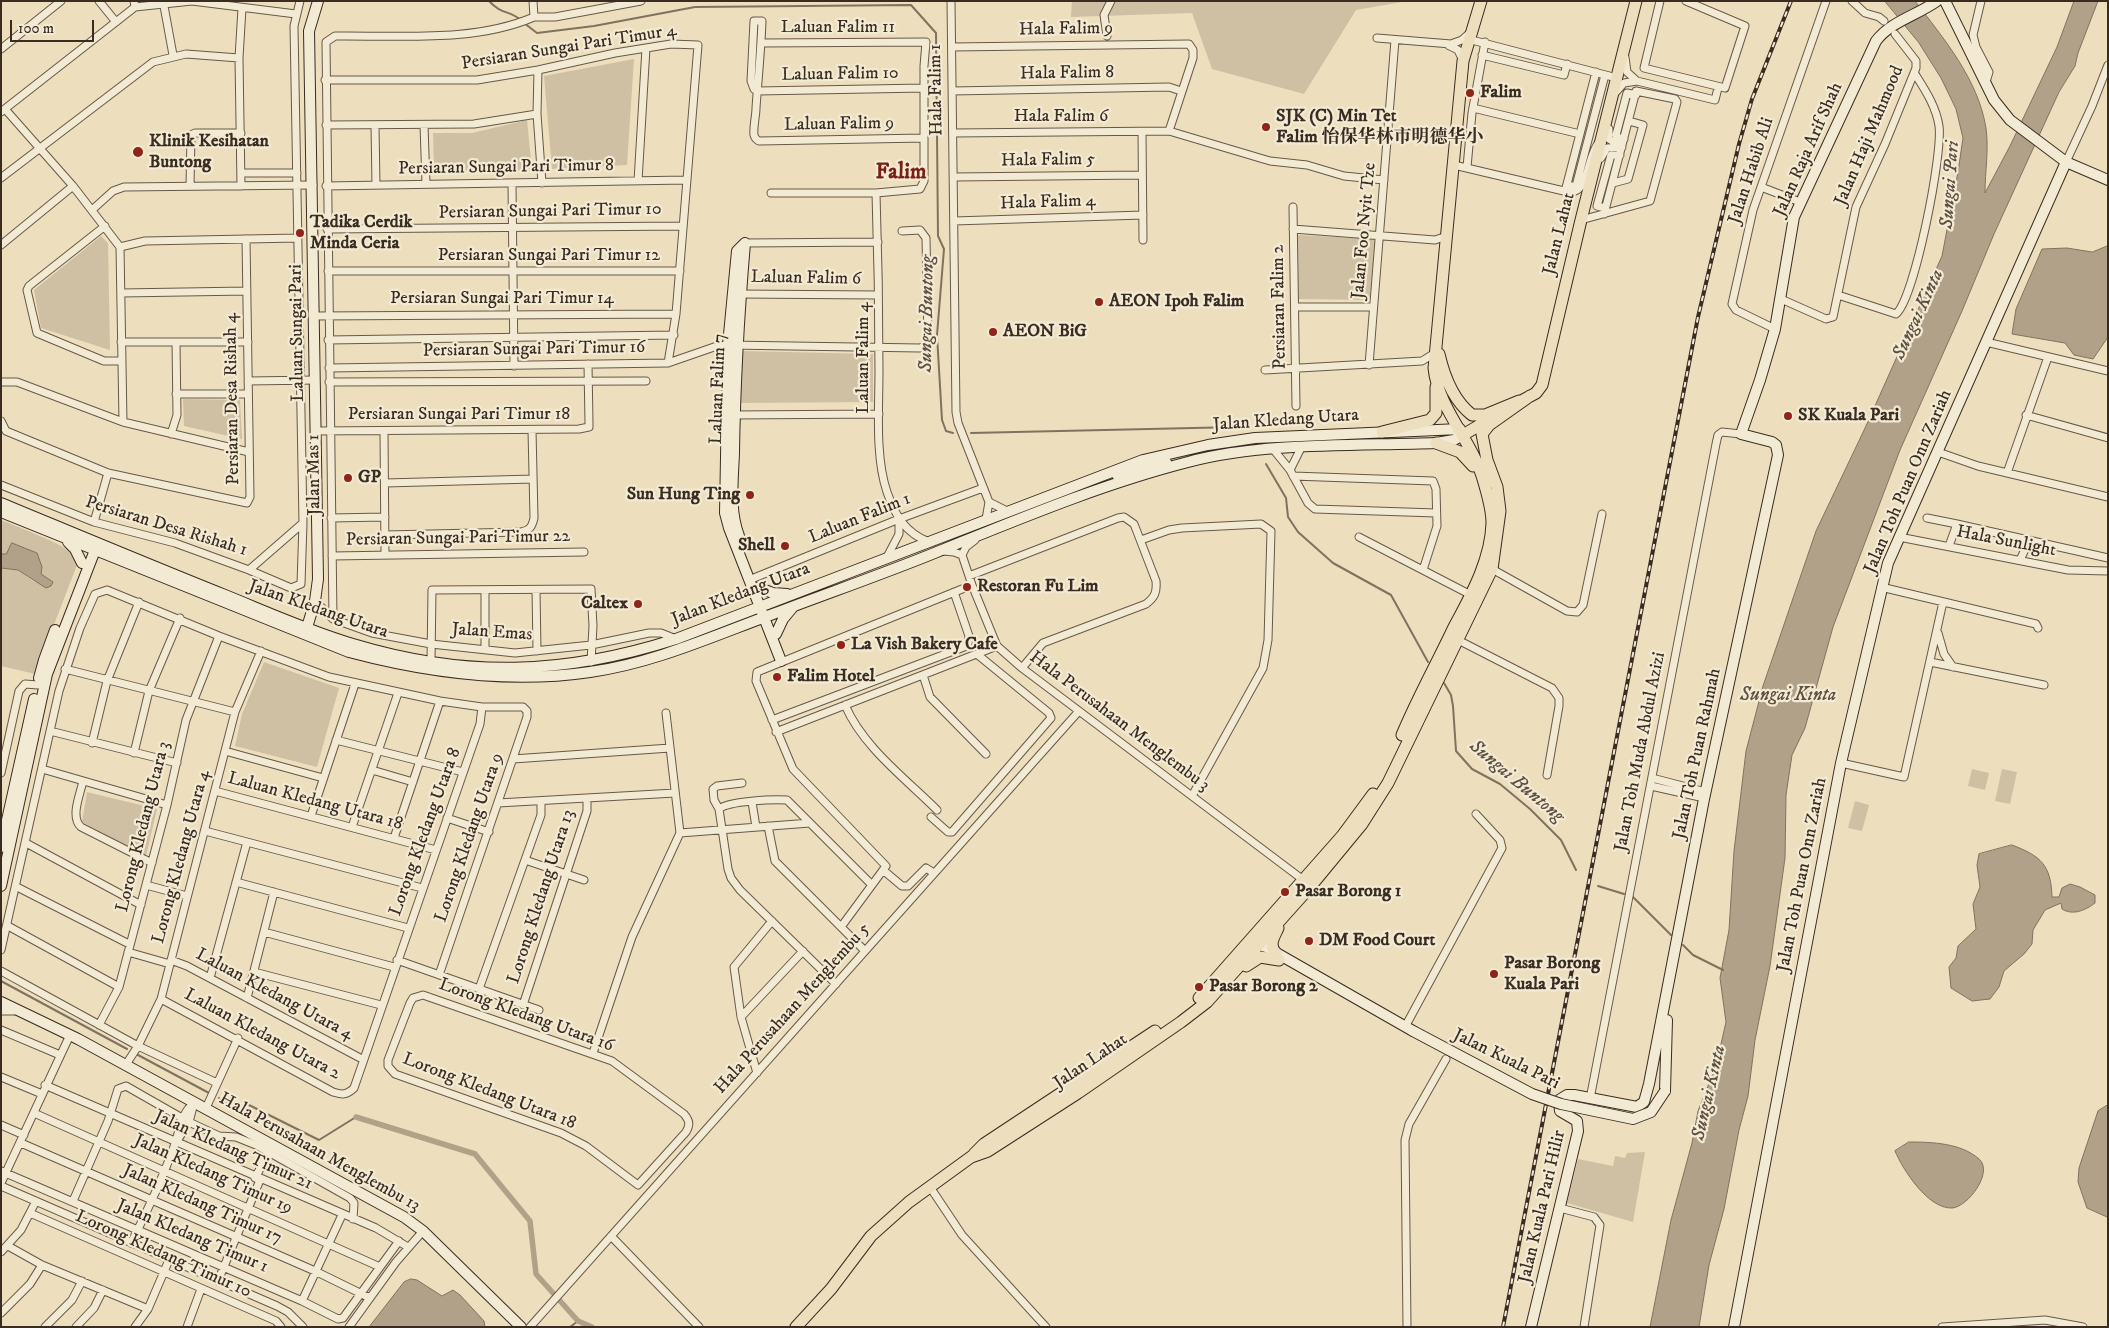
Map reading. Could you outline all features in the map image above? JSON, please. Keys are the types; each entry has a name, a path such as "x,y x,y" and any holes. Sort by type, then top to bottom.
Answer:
{"main road":[{"path":"1382,432 1425,422 1434,417 1436,407 1436,348 1463,62 1469,36 1481,1"},
{"name":"Jalan Lahat","path":"1463,432 1525,399 1542,385 1580,220 1611,102 1611,76 1625,47 1636,1"},
{"path":"1436,348 1446,377 1461,404 1472,415 1485,415 1525,399"},
{"path":"1203,1000 1302,879 1342,836 1374,793 1388,767 1421,693 1471,595 1489,545 1491,513 1479,466 1436,376"},
{"path":"1203,1000 1247,948 1259,945 1362,824 1388,783 1492,569 1500,511 1497,487 1487,460 1482,438 1484,430 1525,399"},
{"path":"1463,432 1487,460"},
{"path":"1436,444 1455,449 1465,456 1485,487"},
{"path":"1259,945 1260,934 1297,890 1302,879"},
{"path":"1203,1000 1255,958 1277,956 1271,946 1284,915"},
{"name":"Jalan Lahat","path":"796,1327 818,1303 875,1232 930,1187 971,1156 988,1151 1078,1093 1181,1022 1203,1000"},
{"name":"Jalan Lahat","path":"788,1327 818,1303"}],"street":[{"path":"1,48 61,1"},
{"path":"99,1 116,22"},
{"path":"123,422 120,247 73,186 40,148 3,111 116,22 134,4 164,6 192,1 296,14"},
{"path":"248,570 292,588 297,587 303,579 294,26 300,1"},
{"name":"Laluan Sungai Pari","path":"305,631 315,601 318,579 309,31 318,1"},
{"path":"533,1 534,17 555,17 641,1"},
{"name":"Hala Falim 1","path":"951,1 956,412 958,423 989,502"},
{"path":"1108,36 1104,15 1111,1"},
{"path":"1660,1 1644,68 1718,88 1726,86 1745,26 1686,1"},
{"name":"Jalan Habib Ali","path":"1774,329 1736,310 1732,304 1753,210 1826,1"},
{"path":"1852,1 1865,13 1880,17 1884,21"},
{"path":"1944,1 1994,100 2010,120 2061,159 2108,180"},
{"path":"1980,1 1973,35 1976,47 1989,72 1986,82"},
{"name":"Jalan Raja Arif Shah","path":"1741,434 1760,380 1774,329 1781,299 1790,232 1800,202 1876,41 1882,33 1934,3"},
{"path":"164,6 173,55"},
{"path":"241,186 240,58 242,8"},
{"name":"Jalan Mas 1","path":"333,619 325,47 330,38 335,36 460,34 511,26 534,17"},
{"path":"754,21 762,21 757,91 751,81 754,21"},
{"name":"Jalan Haji Mahmood","path":"1781,299 1831,320 1833,317 1856,207 1915,74 1916,61 1895,34"},
{"path":"1377,38 1446,44 1469,36 1611,76 1576,186 1566,189"},
{"name":"Jalan Foo Nyit Tze","path":"1369,365 1395,40"},
{"name":"Laluan Falim 11","path":"761,44 926,42 924,88"},
{"path":"1468,167 1473,108 1485,42"},
{"name":"Persiaran Sungai Pari Timur 4","path":"325,80 477,80 671,44 698,45 686,180"},
{"name":"Hala Falim 9","path":"952,47 1189,44 1193,50 1181,91"},
{"path":"1446,44 1458,50 1463,62"},
{"path":"1625,47 1627,72 1637,80"},
{"path":"638,181 646,48"},
{"path":"1,178 153,62 173,55 186,54 240,58"},
{"path":"1482,55 1564,75 1567,64"},
{"path":"2061,159 2092,106 2108,65"},
{"path":"538,70 537,114 542,182"},
{"path":"1566,189 1596,72"},
{"path":"1838,295 1896,314 1908,286 1926,228 1940,140 1936,111 1915,74"},
{"path":"1611,102 1620,86 1628,81 1637,80 1715,100 1718,88"},
{"name":"Hala Falim 8","path":"952,91 1168,87 1181,91"},
{"path":"771,192 876,193 920,189 924,181 924,88"},
{"name":"Laluan Falim 10","path":"757,91 924,88"},
{"path":"1580,220 1605,211 1648,203 1652,197 1677,102 1675,99 1638,90 1605,211"},
{"name":"Laluan Falim 9","path":"757,91 756,139 764,142 924,138"},
{"path":"1168,131 1181,91"},
{"path":"1624,139 1617,137 1616,134 1627,93 1636,95"},
{"path":"1473,108 1580,134"},
{"path":"326,125 474,124 537,114"},
{"path":"1606,119 1609,126 1609,139 1621,151"},
{"path":"1613,183 1628,179 1642,125 1629,121"},
{"path":"424,125 426,184"},
{"path":"375,126 376,185"},
{"name":"Hala Falim 6","path":"953,133 1168,131 1270,161 1307,165 1344,176 1384,180"},
{"path":"1142,132 1143,240"},
{"path":"190,186 191,135 195,133 241,133"},
{"path":"1454,165 1576,192 1582,188 1592,150 1601,139"},
{"path":"1595,165 1600,161 1607,148 1621,151"},
{"path":"1605,211 1597,206 1608,163 1611,155 1621,151"},
{"name":"Jalan Toh Puan Onn Zariah","path":"1734,1327 1841,763 1881,587 1899,536 1986,342 2061,159"},
{"path":"242,173 297,173"},
{"name":"Hala Falim 5","path":"954,177 1142,175"},
{"path":"668,363 674,336 686,180"},
{"name":"Persiaran Sungai Pari Timur 8","path":"326,186 686,180"},
{"path":"512,183 514,366"},
{"path":"92,210 119,188 312,185"},
{"path":"1,245 73,186"},
{"path":"1762,187 1800,202"},
{"name":"Laluan Falim 4","path":"876,193 879,414 883,473 886,491 899,519 907,530 928,542"},
{"name":"Persiaran Falim 2","path":"1293,207 1296,406"},
{"name":"Hala Falim 4","path":"954,221 1143,215"},
{"path":"105,226 29,286 28,290 37,333 104,361 122,361"},
{"name":"Persiaran Sungai Pari Timur 10","path":"327,229 683,226"},
{"path":"1293,229 1435,240 1447,236"},
{"name":"Persiaran Sungai Pari Timur 16","path":"329,368 668,363 717,346 732,345 920,348 927,343 926,238 920,230 902,231"},
{"path":"120,247 145,241 298,238"},
{"name":"Persiaran Desa Rishah 4","path":"1,421 6,431 108,473 247,503 250,497 246,239"},
{"path":"1435,240 1446,250"},
{"name":"Laluan Falim 7","path":"783,660 752,579 735,527 733,511 730,415 732,345 745,243 878,242"},
{"name":"Persiaran Sungai Pari Timur 12","path":"328,271 680,271"},
{"path":"121,293 247,291"},
{"name":"Laluan Falim 6","path":"737,294 878,295"},
{"path":"1294,307 1373,307"},
{"name":"Persiaran Sungai Pari Timur 14","path":"314,316 514,313 676,314"},
{"path":"328,340 674,336"},
{"path":"122,342 248,342"},
{"path":"171,434 177,415 176,342"},
{"path":"1986,342 2108,372"},
{"path":"1265,370 1422,361 1436,348"},
{"path":"2007,473 2048,357"},
{"path":"1422,361 1436,376"},
{"path":"588,364 588,380"},
{"path":"248,381 315,380"},
{"name":"Persiaran Sungai Pari Timur 18","path":"316,431 579,429 588,427 588,380"},
{"name":"Persiaran Sungai Pari Timur 16","path":"329,382 646,381"},
{"path":"1,382 17,382 123,422 249,452"},
{"path":"176,394 248,394"},
{"path":"730,415 879,414"},
{"path":"2026,415 2108,438"},
{"path":"384,430 386,555"},
{"path":"385,536 528,530 532,526 534,518 532,430"},
{"path":"1404,431 1438,434 1440,438 1436,444"},
{"name":"Jalan Kledang Utara","path":"1,512 65,539 93,546 110,557 305,631 352,644 431,661 496,669 542,668 591,662 639,651 676,639 1125,465 1208,445 1255,438 1404,431 1463,432"},
{"name":"Jalan Kledang Utara","path":"1,503 93,546 305,631 349,652 397,665 493,677 542,677 592,672 642,661 680,649 1122,481 1190,461 1273,449 1436,444 1454,440 1463,432"},
{"name":"Jalan Toh Muda Abdul Azizi","path":"1590,1099 1626,900 1651,786 1718,435 1722,432 1741,434"},
{"name":"Jalan Toh Puan Rahmah","path":"1642,1105 1650,1078 1705,794 1778,455 1776,445 1772,442 1741,434"},
{"path":"1292,473 1301,448"},
{"path":"1273,449 1292,473 1308,504 1315,509 1436,514"},
{"path":"1938,452 1978,466 2108,497"},
{"path":"957,544 989,526 1119,474 1159,463 1202,455 1216,456"},
{"path":"94,522 108,473"},
{"path":"1292,473 1429,479 1436,485 1437,526 1423,570"},
{"path":"384,483 533,480"},
{"name":"Persiaran Desa Rishah 1","path":"1,485 94,522 176,543 248,570 303,527"},
{"name":"Laluan Falim 1","path":"752,579 899,519 983,488"},
{"path":"986,520 989,502 1007,511"},
{"path":"1492,569 1567,611 1578,612 1583,605 1602,514"},
{"path":"331,518 385,517"},
{"path":"969,576 1118,518 1130,519 1141,540 1156,581 1157,590 1154,598 1146,604 1043,643 1022,668"},
{"path":"1927,518 2108,558"},
{"path":"887,557 899,534 899,519"},
{"path":"1141,540 1169,530 1182,528 1260,524 1270,530 1268,640 1263,668 1192,796"},
{"path":"1949,546 1957,524"},
{"path":"303,527 317,530"},
{"path":"936,552 954,552 962,555 966,547 988,531"},
{"name":"Hala Sunlight","path":"1899,536 2068,570 2108,571"},
{"path":"1359,537 1471,595"},
{"path":"65,539 75,549 85,565"},
{"path":"2020,560 2029,541"},
{"path":"1,847 4,817 44,660 93,546"},
{"name":"Persiaran Sungai Pari Timur 22","path":"332,556 584,552"},
{"name":"Hala Perusahaan Menglembu 3","path":"962,555 997,646 1022,668 1302,879"},
{"path":"85,565 110,557"},
{"path":"1,886 47,674 85,565"},
{"path":"841,927 886,866 793,769 756,681 757,672 972,585"},
{"path":"1881,587 2036,624 2038,628"},
{"path":"738,615 750,604 756,589 773,593 792,594"},
{"path":"1,950 65,669 95,594 100,591 107,590 180,618 219,636 355,684 440,701 482,707"},
{"path":"431,661 432,590 591,590 593,626 591,662"},
{"path":"485,590 485,649"},
{"path":"536,590 537,652"},
{"path":"772,720 968,644 969,636 954,592"},
{"name":"Jalan Emas","path":"315,601 333,619 372,633 431,644 514,652 537,652 649,633 661,633 676,639"},
{"path":"92,743 107,681 139,602"},
{"path":"1841,763 1904,777 1944,602"},
{"path":"746,624 759,626 774,635 783,619 794,606"},
{"path":"134,753 149,691 180,618"},
{"path":"1937,630 1944,654 1953,666"},
{"name":"Lorong Kledang Utara 3","path":"99,1025 119,987 168,805 191,702 219,636"},
{"path":"1458,640 1557,692 1559,706 1547,775"},
{"path":"776,732 997,646"},
{"name":"Lorong Kledang Utara 4","path":"125,1066 138,1046 161,998 235,712 261,651"},
{"path":"931,817 948,832 952,832 1051,718 1049,712 978,655"},
{"path":"1930,662 2044,686"},
{"path":"65,669 235,712"},
{"path":"923,676 930,697 986,754"},
{"path":"1,773 19,691 26,684 38,685"},
{"path":"310,816 355,684"},
{"path":"352,827 398,693"},
{"path":"394,838 440,701"},
{"path":"845,705 853,723 878,753 937,810"},
{"name":"Lorong Kledang Utara 9","path":"439,975 528,717 523,706 482,707"},
{"name":"Lorong Kledang Utara 8","path":"348,1093 354,1088 395,963 480,724 482,707"},
{"name":"Hala Perusahaan Menglembu 5","path":"530,1327 1079,711"},
{"path":"593,1053 632,937 680,833 666,713"},
{"path":"50,731 177,763"},
{"path":"336,740 463,772"},
{"path":"513,758 670,748"},
{"path":"225,751 323,778"},
{"path":"42,770 168,805"},
{"path":"372,770 413,782"},
{"path":"1652,778 1661,784"},
{"path":"83,781 75,816 76,823 152,863"},
{"path":"742,783 714,787 714,800 719,808 731,878 836,984"},
{"path":"1651,786 1661,784 1702,791 1705,794"},
{"path":"992,787 1002,797"},
{"name":"Laluan Kledang Utara 18","path":"215,791 436,850"},
{"path":"498,803 675,793"},
{"name":"Lorong Kledang Utara 13","path":"523,1005 587,811 587,798"},
{"path":"719,808 752,802 787,800 871,884"},
{"path":"479,989 541,815 541,801"},
{"path":"752,802 756,827"},
{"path":"1409,1029 1501,850 1500,840 1476,814"},
{"path":"447,818 489,832"},
{"path":"680,833 810,823"},
{"path":"768,826 775,861 865,951"},
{"path":"205,831 422,888"},
{"path":"210,978 247,842"},
{"path":"26,843 141,905"},
{"path":"525,860 584,880"},
{"path":"883,870 902,886 908,886 926,868 934,873"},
{"path":"236,882 408,928"},
{"path":"146,885 187,896"},
{"path":"16,887 130,944"},
{"path":"247,998 274,892"},
{"path":"757,1073 741,1017 734,971 735,964 772,921"},
{"path":"8,926 119,987"},
{"path":"264,932 439,975 539,1010"},
{"name":"Jalan Kuala Pari","path":"1259,945 1409,1029 1532,1094 1561,1104 1633,1119 1652,1112 1665,1088"},
{"path":"741,1017 803,951"},
{"name":"Laluan Kledang Utara 4","path":"128,952 170,962 210,978 362,1059"},
{"name":"Hala Perusahaan Menglembu 13","path":"1,971 138,1046 217,1083"},
{"path":"254,972 381,1005"},
{"path":"1665,1088 1667,994"},
{"name":"Lorong Kledang Utara 16","path":"388,1066 388,1060 410,1003 418,996 423,995 593,1053 623,1068 669,1102 689,1119 689,1126"},
{"name":"Hala Perusahaan Menglembu 13","path":"1,997 125,1066 381,1203 423,1231 521,1327"},
{"name":"Laluan Kledang Utara 2","path":"161,998 238,1038 333,1092 341,1095 348,1093"},
{"name":"Hala Perusahaan Menglembu 13","path":"1,1002 74,1038"},
{"path":"1,1011 7,1010 29,1016"},
{"path":"1,1030 60,1055"},
{"path":"1,1185 4,1172 24,1135 60,1055 74,1038"},
{"path":"206,1108 238,1038"},
{"path":"1408,1327 1404,1181 1406,1132 1446,1059"},
{"name":"Lorong Kledang Utara 18","path":"388,1066 395,1074 574,1140 638,1186 686,1132 689,1126"},
{"path":"1,1077 42,1094"},
{"path":"1650,1078 1665,1088"},
{"name":"Jalan Kledang Timur 21","path":"46,1085 175,1143 353,1219 408,1247"},
{"path":"73,1201 99,1142 118,1089 126,1086 186,1120 219,1136 242,1139 268,1152 350,1198 354,1203 353,1219"},
{"name":"Jalan Kuala Pari Hilir","path":"1531,1327 1579,1126 1574,1118 1560,1110 1558,1104 1561,1098 1567,1095 1631,1107 1642,1105"},
{"path":"131,1243 194,1103"},
{"name":"Jalan Kledang Timur 19","path":"34,1113 329,1242 380,1267"},
{"path":"1,1125 24,1135"},
{"name":"Jalan Kledang Timur 17","path":"20,1143 315,1271 370,1298"},
{"path":"218,1281 268,1152"},
{"name":"Jalan Kledang Timur 1","path":"4,1172 302,1301 338,1319 343,1318 361,1294"},
{"name":"Lorong Kledang Timur 10","path":"1,1185 168,1260 277,1306 288,1312 303,1327"},
{"path":"930,1187 962,1235 1046,1327"},
{"path":"1,1252 21,1230 36,1201"},
{"path":"1560,1208 1594,1218 1600,1225 1584,1327"},
{"name":"Lorong Kledang Timur 10","path":"30,1214 276,1321 281,1327"},
{"path":"302,1301 342,1215"},
{"path":"349,1327 408,1247 423,1231"},
{"path":"611,1236 699,1327"},
{"path":"361,1294 399,1241"},
{"path":"8,1246 42,1264 148,1309"},
{"path":"135,1327 148,1309 168,1260"},
{"path":"1,1313 30,1284 42,1264"},
{"path":"45,1327 72,1300 82,1281"},
{"path":"187,1327 201,1289"},
{"path":"76,1327 98,1302 103,1290"},
{"path":"1942,1327 2052,1320 2078,1326"}],"shaded area":[{"path":"1072,1 1408,1 1356,10 1304,94 1212,69 1192,13 1071,17"},
{"path":"634,59 627,165 552,169 544,76"},
{"path":"527,120 532,171 434,171 433,133 472,133"},
{"path":"1297,235 1375,239 1370,300 1298,299"},
{"path":"101,236 108,243 110,350 41,328 34,290"},
{"path":"742,351 873,354 873,402 738,403"},
{"path":"183,399 240,400 242,439 184,426"},
{"path":"1,520 54,542 76,557 77,565 35,674 1,666 1,568 18,570 36,583 6,554 1,554"},
{"path":"264,662 339,688 317,767 235,746 242,714"},
{"path":"1972,769 1989,773 1985,790 1968,786"},
{"path":"2002,769 2017,772 2010,804 1995,801"},
{"path":"87,792 157,809 146,856 82,822"},
{"path":"1855,801 1869,805 1862,831 1848,828"},
{"path":"1645,1152 1633,1222 1567,1203 1578,1159 1613,1166 1615,1156 1625,1158 1627,1153"}],"water":[{"name":"Sungai Kinta","path":"1885,1 1915,1 1948,45 1968,76 1982,110 1986,128 1985,193 2010,146 2057,47 2074,1 2098,1 2078,53 2075,66 2059,92 1994,234 1900,450 1833,627 1805,728 1792,755 1786,795 1785,858 1770,966 1755,1040 1748,1096 1739,1130 1724,1209 1709,1265 1699,1327 1650,1327 1671,1220 1692,1143 1698,1111 1716,1066 1726,1022 1720,978 1729,930 1734,851 1746,751 1763,686 1816,531 1866,426 1942,256 1958,172 1963,138 1956,109 1941,78 1919,43"},
{"path":"2108,246 2108,337 2093,359 2074,355 2065,343 2012,334 2016,309 2042,249 2067,248 2092,252"},
{"path":"12,543 37,553 42,567 41,574 53,582 51,586 46,588 18,570 1,568 1,554 6,554"},
{"path":"2012,845 2030,853 2047,869 2052,897 2059,897 2062,888 2070,884 2095,895 2095,903 2084,910 2075,912 2062,909 2061,903 2045,910 2033,930 2032,944 2024,954 2004,971 1999,987 1990,999 1972,1001 1951,988 1949,967 1956,958 1958,946 1976,929 1973,904 1980,887 1977,865 1979,854"},
{"path":"2108,1105 2107,1217 2087,1208 2078,1182 2079,1168 2098,1111"},
{"path":"1909,1142 1946,1144 1964,1150 1979,1159 1983,1165 1983,1172 1981,1180 1972,1195 1965,1202 1952,1208 1943,1207 1934,1202 1910,1178 1895,1151"},
{"path":"411,1279 417,1280 442,1296 453,1290 484,1321 485,1327 369,1327 404,1282"}],"waterway":[{"name":"Sungai Buntong","path":"489,1 502,11 521,20"},
{"name":"Sungai Buntong","path":"524,23 537,33 594,26 695,7 911,5 936,33 938,236 944,249 937,335 942,420 946,431 953,433"},
{"name":"Sungai Buntong","path":"971,433 1238,427"},
{"name":"Sungai Buntong","path":"1266,464 1286,498 1288,517 1298,532 1333,563 1391,595 1428,662"},
{"name":"Sungai Buntong","path":"1444,683 1451,695 1453,706 1456,751 1472,769 1500,784 1530,809 1561,840 1576,870"},
{"name":"Sungai Buntong","path":"1598,886 1624,894"},
{"name":"Sungai Buntong","path":"1633,897 1671,935"},
{"name":"Sungai Buntong","path":"1683,945 1693,955 1723,970"},
{"path":"1,981 127,1049"},
{"path":"138,1055 209,1093"},
{"path":"219,1098 233,1106 249,1105 319,1140 356,1117"},
{"path":"356,1117 475,1154 530,1221 536,1274 578,1321 592,1327"},
{"path":"570,1327 578,1321"}],"railway":[{"path":"1503,1327 1698,317 1739,144 1752,99 1791,1"}],"place":[{"name":"Falim","path":"1470,93"},
{"name":"SJK (C) Min Tet Falim 怡保华林市明德华小","path":"1266,127"},
{"name":"Klinik Kesihatan Buntong","path":"138,152"},
{"name":"Tadika Cerdik Minda Ceria","path":"300,233"},
{"name":"AEON Ipoh Falim","path":"1099,302"},
{"name":"AEON BiG","path":"993,332"},
{"name":"SK Kuala Pari","path":"1788,416"},
{"name":"GP","path":"348,478"},
{"name":"Sun Hung Ting","path":"750,495"},
{"name":"Shell","path":"785,546"},
{"name":"Restoran Fu Lim","path":"967,587"},
{"name":"Caltex","path":"638,604"},
{"name":"La Vish Bakery Cafe","path":"841,645"},
{"name":"Falim Hotel","path":"777,677"},
{"name":"Pasar Borong 1","path":"1285,892"},
{"name":"DM Food Court","path":"1309,941"},
{"name":"Pasar Borong Kuala Pari","path":"1494,974"},
{"name":"Pasar Borong 2","path":"1199,987"}],"district":[{"name":"Falim","path":"901,173"}],"water label":[{"name":"Sungai Pari","path":"1951,185"}]}
